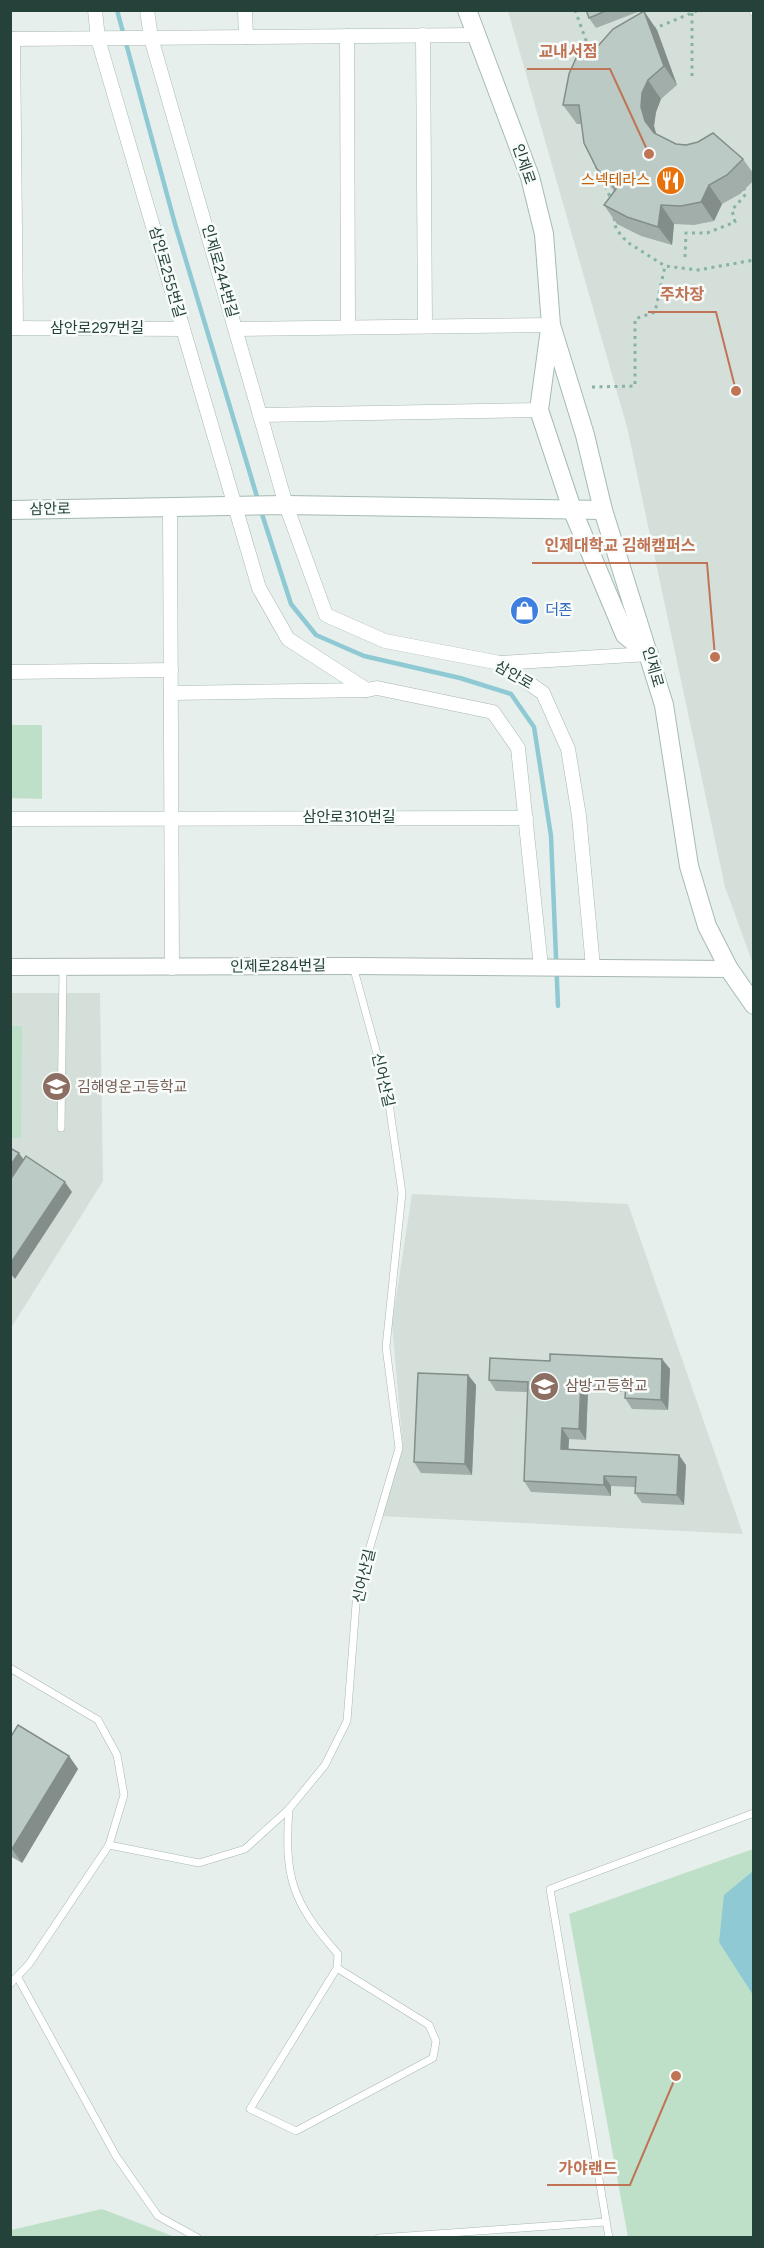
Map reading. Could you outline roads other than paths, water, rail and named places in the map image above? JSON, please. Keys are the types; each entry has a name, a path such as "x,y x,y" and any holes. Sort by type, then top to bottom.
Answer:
{"main road":[{"name":"인제로","path":"467,10 530,177 544,234 551,325 585,435 603,510 664,705 689,866 707,926 729,969 753,1005"},
{"path":"551,325 539,410 572,508 625,635 649,654"},
{"path":"283,505 603,510"},
{"name":"삼안로","path":"10,510 283,505"}],"street":[{"path":"95,10 101,39"},
{"name":"인제로244번길","path":"147,10 147,38 237,329 283,505"},
{"path":"245,10 246,37"},
{"path":"13,328 12,39 476,34"},
{"path":"423,35 424,326"},
{"path":"347,36 348,327"},
{"name":"삼안로255번길","path":"101,39 183,329 238,506"},
{"path":"237,329 551,325"},
{"name":"삼안로297번길","path":"13,328 183,329"},
{"path":"261,415 539,410"},
{"name":"삼안로","path":"283,505 326,615 385,641 500,663 543,693 568,749 579,816 585,967"},
{"path":"238,506 259,588 288,639 367,690"},
{"path":"170,507 172,968"},
{"path":"500,663 649,654"},
{"path":"10,672 171,670"},
{"path":"171,693 377,688 493,712 518,748 543,967"},
{"name":"삼안로310번길","path":"10,819 526,818"},
{"name":"인제로284번길","path":"10,967 585,967"},
{"path":"585,967 729,969"}],"lane":[{"name":"신어산길","path":"110,1845 199,1863 244,1849 289,1809 325,1765 347,1721 357,1591 399,1448 386,1347 402,1193 387,1090 353,966"},
{"path":"62,1128 63,967"},
{"path":"10,1668 98,1720 117,1755 124,1795 110,1845 18,1978 10,1984"},
{"path":"289,1809 286,1851 296,1897 318,1930 338,1954 337,1968 250,2109 296,2132 433,2058 436,2041 429,2025 337,1968"},
{"path":"609,2238 550,1889 753,1813"},
{"path":"18,1978 128,2173 158,2216 198,2238"},
{"path":"379,2238 605,2222"}],"water":[{"path":"753,1871 753,1995 719,1942 724,1895"}],"waterway":[{"path":"117,10 175,224 258,500"},
{"path":"261,511 291,604 316,635 364,656 460,678 511,694 534,727 551,836 558,1006"}],"place":[{"name":"교내서점","path":"649,154"},
{"name":"스넥테라스","path":"671,180"},
{"name":"주차장","path":"736,391"},
{"name":"더존","path":"524,610"},
{"name":"인제대학교 김해캠퍼스","path":"715,657"},
{"name":"김해영운고등학교","path":"56,1087"},
{"name":"삼방고등학교","path":"544,1386"},
{"name":"가야랜드","path":"676,2076"}]}
